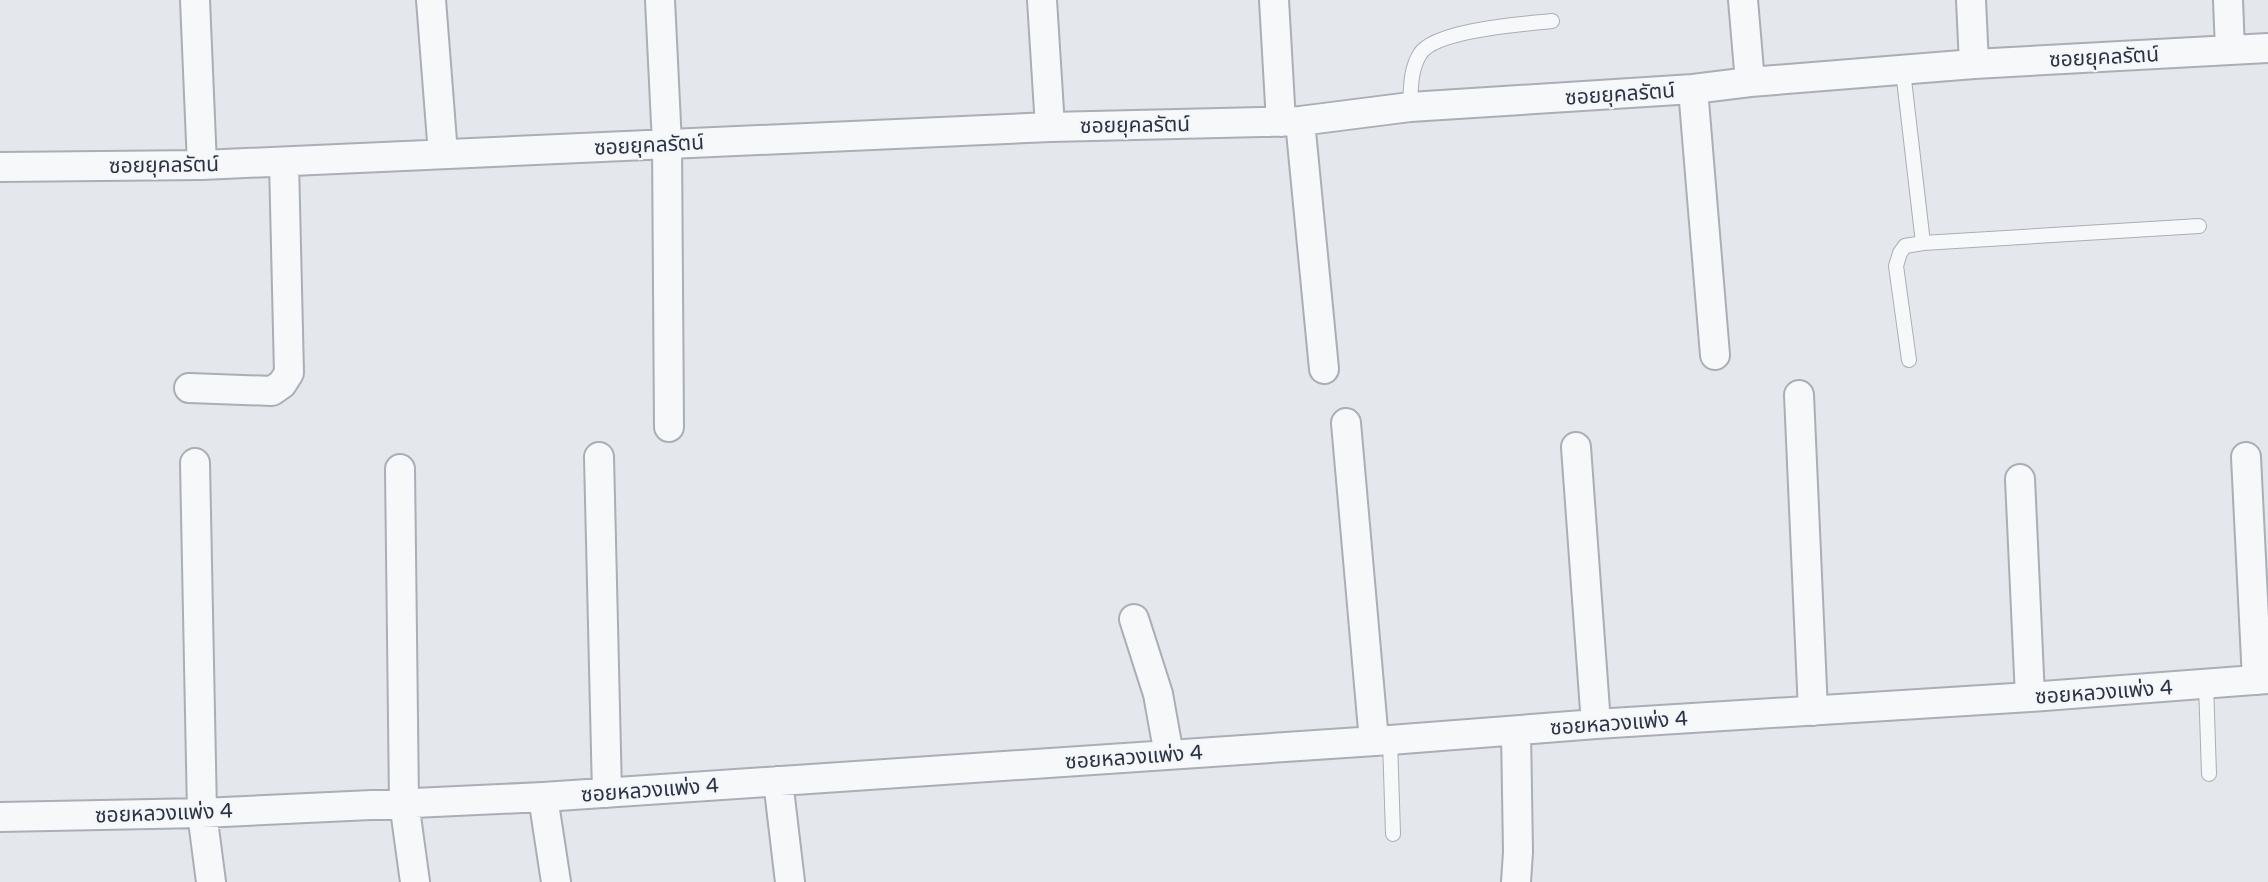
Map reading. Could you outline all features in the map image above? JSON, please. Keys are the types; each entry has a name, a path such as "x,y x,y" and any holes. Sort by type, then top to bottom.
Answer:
{"street":[{"path":"195,0 202,165"},
{"path":"431,0 443,154"},
{"path":"660,0 667,144 669,427"},
{"path":"1042,0 1050,127"},
{"path":"1274,0 1324,369"},
{"path":"1743,0 1750,82"},
{"path":"1971,0 1974,64"},
{"path":"2228,0 2230,50"},
{"name":"ซอยยุคลรัตน์","path":"0,167 202,165 1050,127 1290,121 1410,107 1693,89 1750,82 1974,64 2268,48"},
{"path":"1693,89 1715,355"},
{"path":"189,388 272,391 282,384 289,373 284,162"},
{"path":"1799,395 1813,711"},
{"path":"1346,423 1382,741"},
{"path":"1576,447 1596,724"},
{"path":"2246,457 2262,679"},
{"path":"599,458 607,793"},
{"path":"195,463 202,813 211,882"},
{"path":"400,469 405,802 415,882"},
{"path":"2020,479 2030,698"},
{"path":"1134,619 1158,694 1169,755"},
{"name":"ซอยหลวงแพ่ง 4","path":"0,817 202,813 543,797 1382,741 1596,724 2030,698 2262,679"},
{"path":"1516,731 1518,842 1516,882"},
{"path":"778,781 790,882"},
{"path":"543,797 556,882"}],"lane":[{"path":"1410,107 1412,70 1421,51 1441,38 1484,29 1552,21"},
{"path":"1903,71 1923,243"},
{"path":"1909,360 1896,266 1900,252 1905,246 2199,226"},
{"path":"2206,684 2209,774"},
{"path":"1382,741 1394,834"}]}
